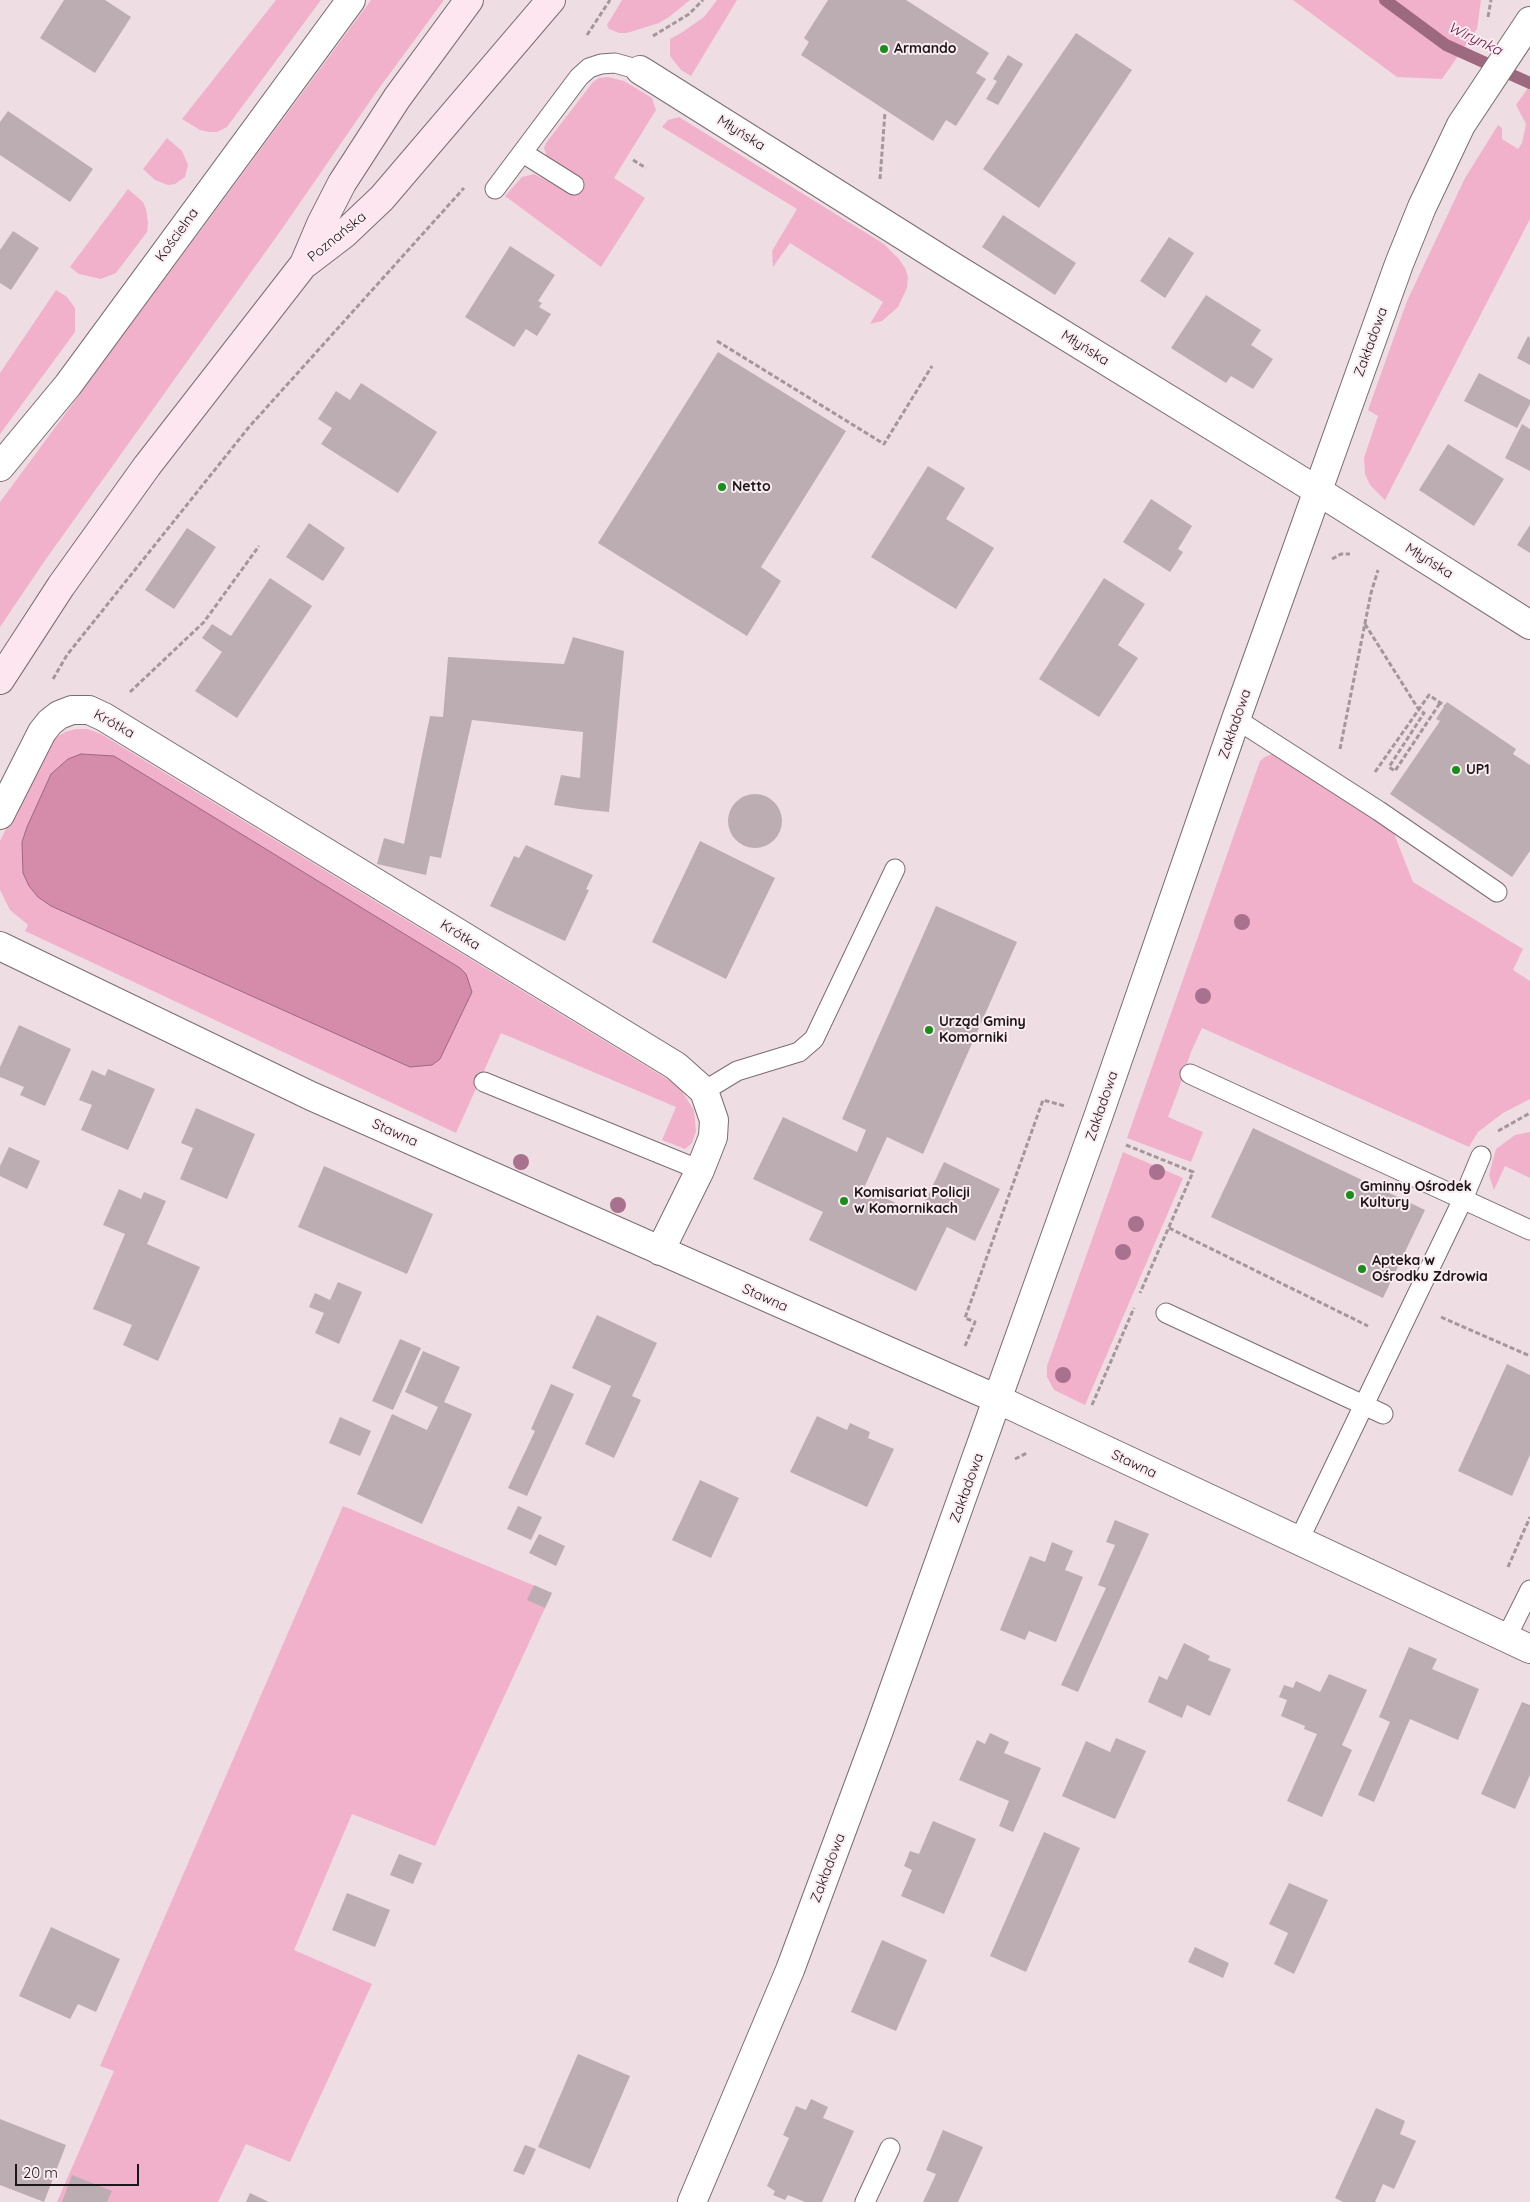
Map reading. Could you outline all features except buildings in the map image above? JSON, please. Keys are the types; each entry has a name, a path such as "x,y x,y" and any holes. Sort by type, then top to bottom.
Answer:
{"main road":[{"name":"Poznańska","path":"304,264 321,224 342,183 397,98 469,0"},
{"name":"Poznańska","path":"304,264 344,234 382,198 552,0"},
{"path":"0,680 61,586 147,466 304,264"}],"street":[{"name":"Kościelna","path":"0,467 68,385 351,0"},
{"name":"Zakładowa","path":"692,2202 764,2035 834,1855 1098,1118 1236,719 1410,235 1461,125 1530,21"},
{"name":"Młyńska","path":"640,70 955,268 1318,491 1530,625"},
{"name":"Krótka","path":"0,815 42,732 58,715 72,710 89,710 104,717 668,1061 692,1078 704,1091 714,1120 713,1137 700,1170 660,1252"},
{"name":"Stawna","path":"0,946 311,1096 660,1252 997,1399 1518,1644"}],"lane":[{"path":"495,189 524,153 579,77 589,68 600,64 615,63 640,70"},
{"path":"524,153 574,184"},
{"path":"1236,719 1379,811 1497,892"},
{"path":"704,1091 737,1071 799,1052 814,1039 895,869"},
{"path":"1190,1074 1530,1230"},
{"path":"484,1082 700,1170"},
{"path":"1298,1542 1463,1199 1481,1156"},
{"path":"1166,1313 1383,1414"},
{"path":"1518,1644 1530,1590"},
{"path":"865,2202 890,2148"}],"path":[{"path":"584,37 610,0"},
{"path":"644,39 675,24 703,0"},
{"path":"880,180 885,112"},
{"path":"633,160 646,168"},
{"path":"52,681 67,656 249,426 466,186"},
{"path":"717,341 884,444 932,366"},
{"path":"104,717 204,622 259,546"},
{"path":"1339,754 1375,577 1381,562"},
{"path":"1365,623 1419,710 1424,713 1389,767 1395,771 1440,703"},
{"path":"1372,775 1429,695 1444,706"},
{"path":"965,1346 975,1322 965,1318 1043,1100 1071,1108"},
{"path":"1091,1406 1193,1172 1126,1146"},
{"path":"1169,1228 1371,1327"},
{"path":"1412,1304 1530,1356"},
{"path":"1504,1574 1530,1517"}],"shaded area":[{"path":"276,0 321,0 227,127 217,132 209,132 200,130 182,119"},
{"path":"371,0 444,0 377,91 284,226 46,559 0,627 0,502"},
{"path":"622,0 690,0 659,23 627,33 619,33 609,29 607,25"},
{"path":"717,0 737,0 691,76 681,70 670,56 670,39 704,17"},
{"path":"1293,0 1481,0 1477,29 1442,79 1397,77"},
{"path":"608,77 624,81 652,98 656,110 614,178 645,198 601,267 505,196 522,177 534,174 571,193 581,178 547,157 544,148 593,82 599,78"},
{"path":"1530,85 1530,219 1385,500 1370,485 1365,474 1364,458 1378,416 1368,410 1407,301 1465,178 1498,125 1502,128 1502,139 1518,149 1522,143 1526,124 1516,105"},
{"path":"679,117 884,244 899,259 908,277 907,288 898,307 882,321 870,324 883,302 790,243 773,267 772,251 797,209 662,127 668,120"},
{"path":"167,138 182,151 188,165 185,177 175,184 168,185 155,180 143,169"},
{"path":"128,189 143,202 148,223 147,232 116,273 101,279 79,274 70,267"},
{"path":"56,290 67,297 75,308 75,332 0,434 0,373"},
{"path":"76,729 88,729 101,734 672,1082 681,1090 694,1110 696,1131 692,1143 685,1149 662,1140 676,1107 501,1033 456,1133 25,931 28,925 10,910 0,890 0,841 46,749 54,739 65,732"},
{"path":"81,754 114,756 460,968 466,974 472,992 440,1059 432,1065 410,1067 51,906 38,897 29,886 23,873 22,842 51,774 68,759"},
{"path":"1272,754 1393,831 1413,882 1523,949 1513,970 1530,981 1530,1099 1503,1113 1478,1132 1469,1147 1202,1028 1191,1052 1168,1117 1203,1132 1191,1162 1127,1138 1260,761"},
{"path":"1530,1132 1530,1178 1505,1166 1494,1190 1489,1175 1496,1149 1515,1135"},
{"path":"1123,1152 1183,1178 1085,1405 1054,1390 1047,1377 1047,1366"},
{"path":"343,1506 552,1593 435,1846 352,1814 294,1950 372,1984 290,2162 246,2144 218,2202 57,2202 114,2071 100,2066"}],"waterway":[{"name":"Wirynka","path":"1385,0 1446,45 1530,83"}],"place":[{"name":"Armando","path":"884,49"},
{"name":"Netto","path":"722,487"},
{"name":"UP1","path":"1456,770"},
{"name":"Urząd Gminy Komorniki","path":"929,1030"},
{"name":"Gminny Ośrodek Kultury","path":"1350,1195"},
{"name":"Komisariat Policji w Komornikach","path":"844,1201"},
{"name":"Apteka w Ośrodku Zdrowia","path":"1362,1269"}]}
